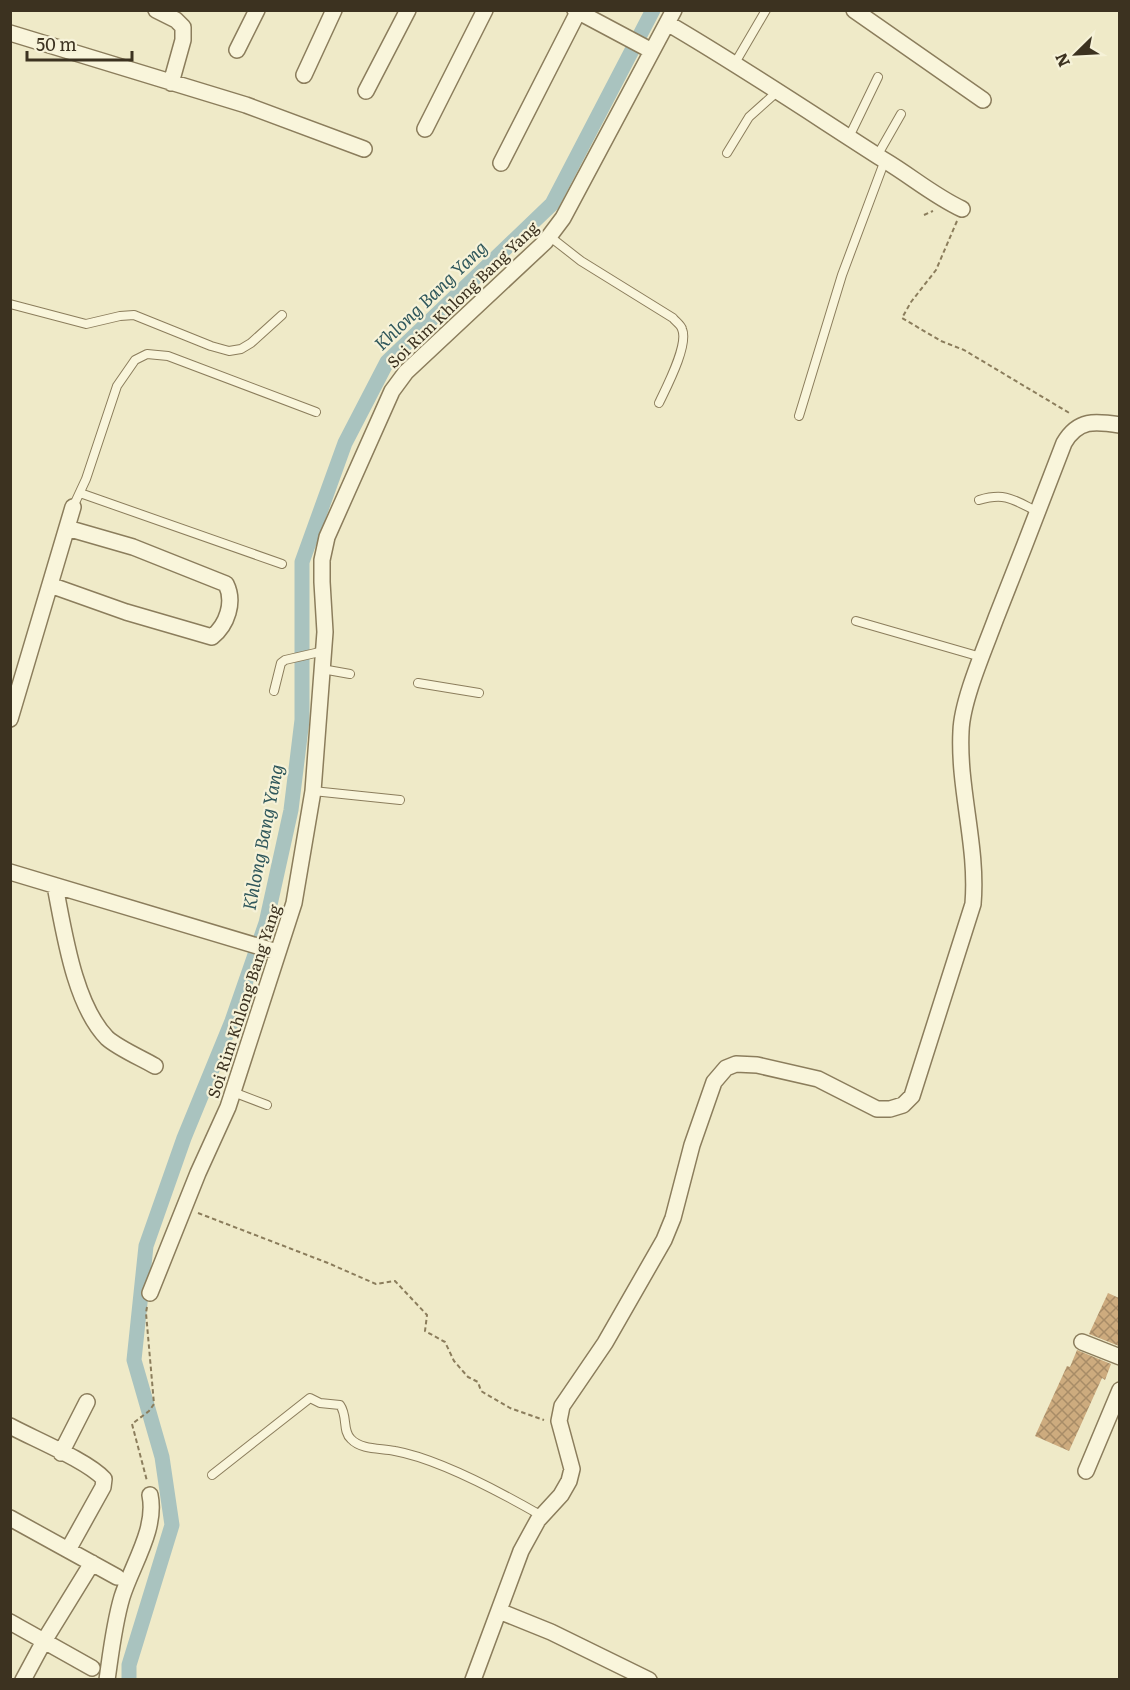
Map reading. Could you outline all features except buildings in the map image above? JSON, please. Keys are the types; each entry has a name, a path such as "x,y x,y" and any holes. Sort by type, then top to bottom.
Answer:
{"street":[{"path":"156,10 176,20 183,27 183,40 171,83"},
{"path":"237,50 257,10"},
{"path":"304,75 334,10"},
{"path":"366,91 408,10"},
{"path":"425,129 484,10"},
{"path":"854,10 983,100"},
{"path":"501,163 576,11 646,47"},
{"path":"670,17 735,63 914,181 962,209"},
{"name":"Soi Rim Khlong Bang Yang","path":"150,1293 233,1092 251,1038 273,951 294,903 313,791 322,669 316,652 325,632 322,571 327,537 392,391 406,372 549,236 563,218 646,47 670,17"},
{"path":"10,33 246,105 364,149"},
{"path":"473,1680 521,1551 542,1516 561,1495 569,1481 572,1469 559,1421 562,1406 605,1343 664,1240 674,1218 686,1167 714,1082 726,1068 736,1064 757,1065 818,1079 877,1109 890,1109 903,1105 912,1096 973,904 974,859 962,770 961,729 968,697 1068,436 1086,423 1100,422 1119,426"},
{"path":"10,719 76,500"},
{"path":"50,585 126,612 212,637 221,630 229,609 231,594 226,584 134,547 67,528"},
{"path":"10,872 273,951"},
{"path":"55,886 77,982 92,1017 108,1039 155,1066"},
{"path":"1082,1342 1119,1357"},
{"path":"1086,1471 1119,1390"},
{"path":"62,1453 87,1402"},
{"path":"10,1426 98,1473 104,1479 104,1487 68,1550"},
{"path":"106,1680 121,1600 148,1529 152,1501 150,1495"},
{"path":"10,1518 117,1577"},
{"path":"23,1680 92,1563"},
{"path":"498,1611 551,1632 649,1680"},
{"path":"10,1622 92,1668"}],"lane":[{"path":"735,63 766,10"},
{"path":"849,137 878,77"},
{"path":"727,153 749,117 778,91"},
{"path":"799,416 881,158 901,114"},
{"path":"549,236 582,261 673,318 682,328 684,340 659,404"},
{"path":"10,304 86,324 134,315 229,351 241,349 251,343 282,315"},
{"path":"282,564 76,500 117,386 135,360 147,354 168,356 316,412"},
{"path":"979,500 996,495 1038,512"},
{"path":"856,621 982,657"},
{"path":"274,691 279,667 285,660 316,652"},
{"path":"322,669 350,674"},
{"path":"418,683 479,693"},
{"path":"313,791 400,800"},
{"path":"233,1092 267,1105"},
{"path":"212,1475 310,1398 320,1403 340,1405 345,1412 346,1432 351,1440 370,1448 396,1451 423,1459 488,1488 542,1516"}],"path":[{"path":"962,209 936,270 911,302 902,318 964,350 1086,423"},
{"path":"184,1208 328,1263 376,1284 395,1281 427,1315 425,1331 445,1342 454,1361 468,1377 478,1382 482,1390 510,1408 526,1415 540,1420 559,1421"},
{"path":"150,1293 146,1312 151,1353 153,1404 132,1424 150,1495"}],"waterway":[{"name":"Khlong Bang Yang","path":"129,1680 129,1665 172,1525 162,1457 134,1360 146,1246 184,1138 232,1021 266,923 291,810 302,720 302,562 345,443 387,362 552,204 653,10"}]}
